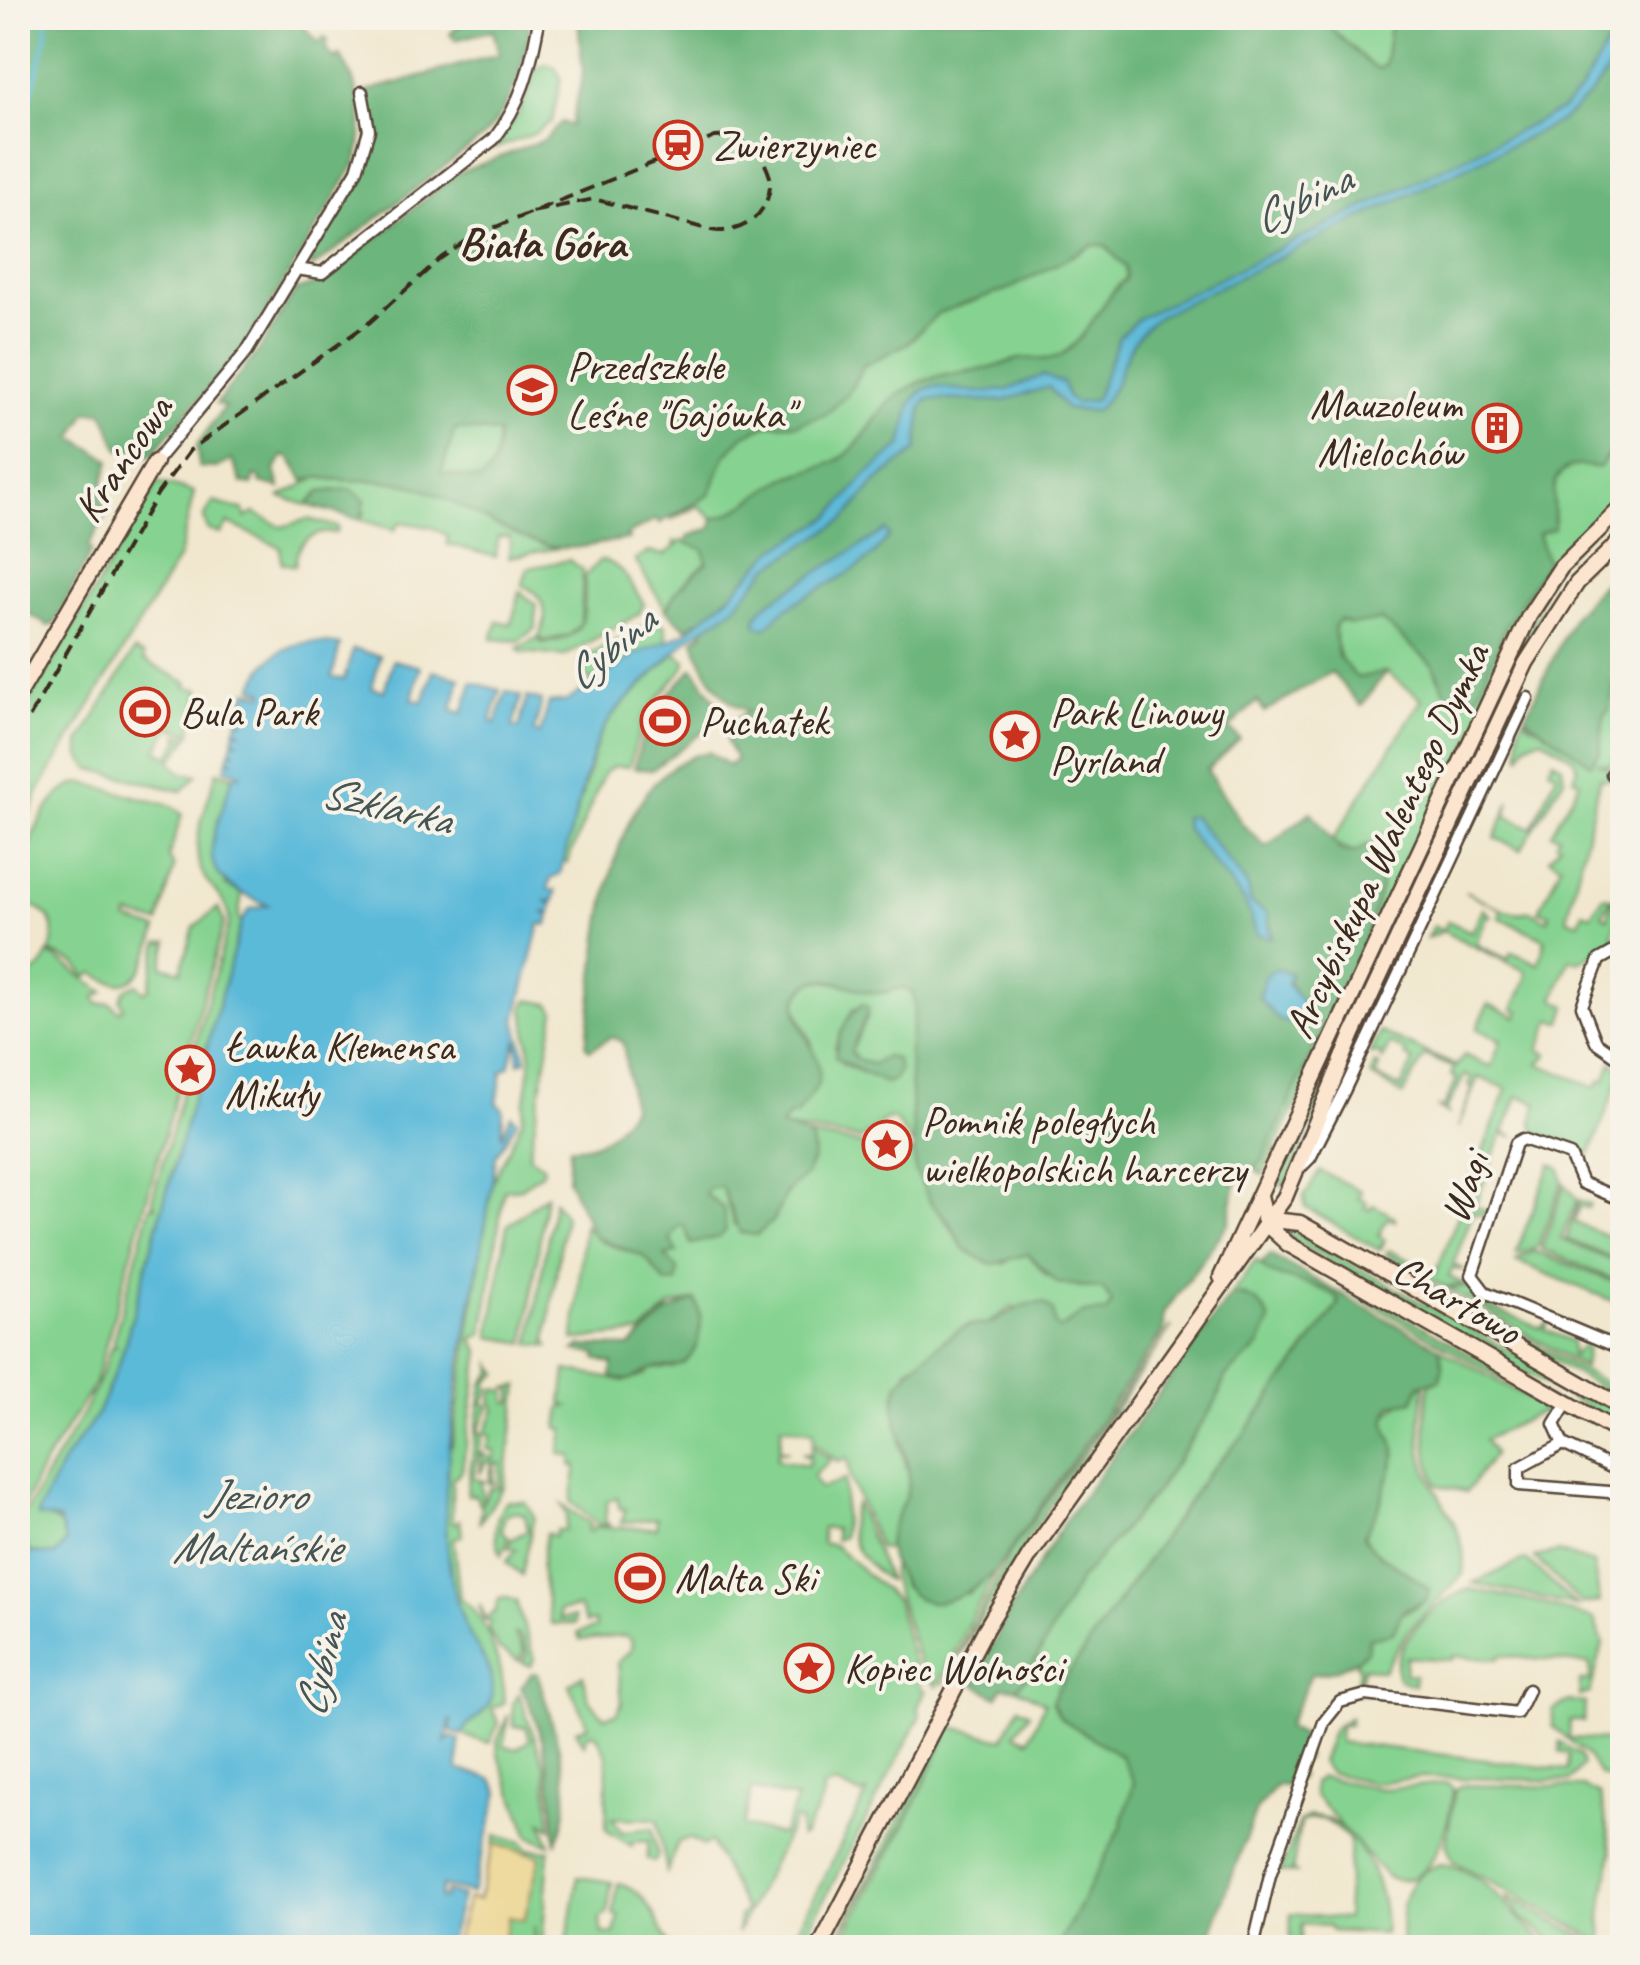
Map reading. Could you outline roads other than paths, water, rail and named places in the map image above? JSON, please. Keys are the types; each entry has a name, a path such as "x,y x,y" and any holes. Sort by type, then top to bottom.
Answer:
{"street":[{"path":"298,270 322,273 494,139 512,115 525,87 538,26"},
{"name":"Krańcowa","path":"18,696 155,462 247,350 298,270 365,151 369,121 362,92"},
{"name":"Arcybiskupa Walentego Dymka","path":"1217,1288 1530,616 1561,566 1622,507"},
{"name":"Arcybiskupa Walentego Dymka","path":"1217,1288 1244,1260 1299,1170 1342,1059 1507,704 1563,600 1622,540"},
{"path":"1299,1170 1310,1158 1345,1089 1528,698"},
{"path":"1507,704 1516,720"},
{"path":"1622,947 1599,960 1582,1006 1596,1042 1622,1060"},
{"name":"Wagi","path":"1622,1200 1582,1183 1570,1155 1523,1139 1516,1144 1472,1274 1485,1292 1622,1349"},
{"path":"1260,1189 1268,1221"},
{"path":"1285,1197 1300,1223"},
{"name":"Chartowo","path":"1268,1221 1288,1244 1622,1434"},
{"name":"Chartowo","path":"1244,1225 1268,1221 1300,1223 1622,1407"},
{"path":"1244,1260 1266,1245 1288,1244"},
{"path":"819,1948 1012,1585 1062,1504 1217,1288"},
{"path":"1564,1444 1519,1468 1519,1486 1621,1491 1621,1472 1564,1444 1554,1424 1567,1403"},
{"path":"1252,1948 1270,1875 1324,1722 1340,1702 1366,1695 1517,1713 1528,1690"}],"water":[{"name":"Jezioro Maltańskie","path":"1622,20 1612,64 1584,101 1561,121 1161,315 1135,340 1113,388 1095,411 1066,409 1049,387 1003,401 928,399 922,406 917,450 876,482 844,520 768,568 734,608 689,638 614,713 599,736 560,874 550,880 548,889 556,891 554,901 545,901 553,904 551,913 543,912 550,916 548,925 540,924 516,1020 526,1060 519,1063 517,1039 509,1067 502,1071 497,1103 503,1109 502,1137 511,1115 517,1120 496,1156 454,1412 446,1497 449,1562 460,1610 491,1676 492,1695 487,1708 462,1735 451,1732 451,1719 445,1742 450,1737 460,1740 458,1769 492,1779 499,1792 472,1893 442,1886 440,1898 444,1899 446,1891 462,1896 447,1947 18,1947 18,1562 21,1552 56,1555 66,1542 59,1520 38,1517 38,1512 63,1462 97,1415 121,1358 242,920 250,909 268,905 225,882 212,856 213,840 233,776 242,774 225,769 227,761 234,761 228,758 230,751 236,752 231,749 233,741 239,742 233,738 235,731 242,732 236,729 238,721 245,721 239,719 241,711 248,711 242,709 244,701 250,702 244,699 247,691 264,695 264,691 253,688 267,663 298,644 340,645 332,677 344,680 353,649 380,656 372,688 384,691 393,660 420,667 412,699 423,702 433,671 460,678 452,710 463,713 472,682 500,690 491,721 496,723 506,691 521,696 513,727 519,728 527,697 542,701 534,732 540,734 549,703 567,701 636,654 685,633 774,550 830,517 867,474 902,445 911,404 920,392 933,386 976,392 1007,390 1043,375 1063,383 1068,398 1076,403 1095,400 1119,337 1139,318 1561,110 1580,91"},
{"path":"886,530 889,535 879,549 854,570 796,602 765,628 756,625 757,614 769,602"},
{"path":"1193,816 1248,886 1251,903 1267,913 1272,938 1257,934 1245,902 1186,829 1184,817"},
{"path":"1274,969 1291,973 1287,983 1308,1009 1305,1026 1279,1020 1259,998 1264,978"}],"waterway":[{"name":"Szklarka","path":"18,146 47,33 46,18"}],"railway":[{"path":"18,737 158,493 190,450 370,322 441,258 474,236 715,137 735,139 750,146 762,159 770,177 770,189 761,210 745,225 723,231 594,199 527,213"}],"place":[{"name":"Zwierzyniec","path":"678,145"},
{"name":"Przedszkole Leśne \"Gajówka\"","path":"532,390"},
{"name":"Mauzoleum Mielochów","path":"1497,428"},
{"name":"Bula Park","path":"145,712"},
{"name":"Puchatek","path":"665,721"},
{"name":"Park Linowy Pyrland","path":"1015,736"},
{"name":"Ławka Klemensa Mikuły","path":"190,1070"},
{"name":"Pomnik poległych wielkopolskich harcerzy","path":"887,1145"},
{"name":"Malta Ski","path":"640,1578"},
{"name":"Kopiec Wolności","path":"809,1668"}],"district":[{"name":"Biała Góra","path":"542,243"}],"water label":[{"name":"Cybina","path":"1302,199"},
{"name":"Cybina","path":"610,648"},
{"name":"Cybina","path":"321,1665"}]}
